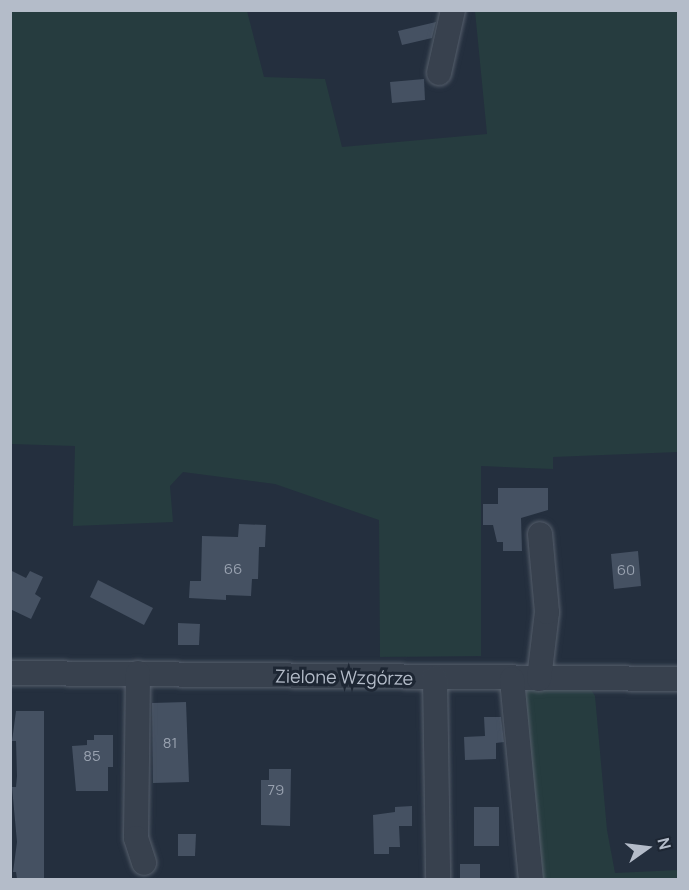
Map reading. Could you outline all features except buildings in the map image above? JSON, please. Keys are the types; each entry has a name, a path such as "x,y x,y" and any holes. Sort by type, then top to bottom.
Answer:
{"street":[{"path":"439,73 453,10"},
{"path":"539,679 547,612 540,534"},
{"path":"138,672 136,838 144,863"},
{"name":"Zielone Wzgórze","path":"10,673 138,672 678,680"},
{"path":"435,678 438,879"},
{"path":"512,679 531,879"}],"green space":[{"path":"11,10 247,11 264,77 325,79 342,147 487,134 475,11 678,11 678,452 553,457 553,469 481,466 481,656 380,657 379,520 275,484 183,472 170,486 173,522 73,526 75,446 11,444"},
{"path":"523,688 590,688 595,696 607,830 615,873 678,870 678,879 539,879"}]}
